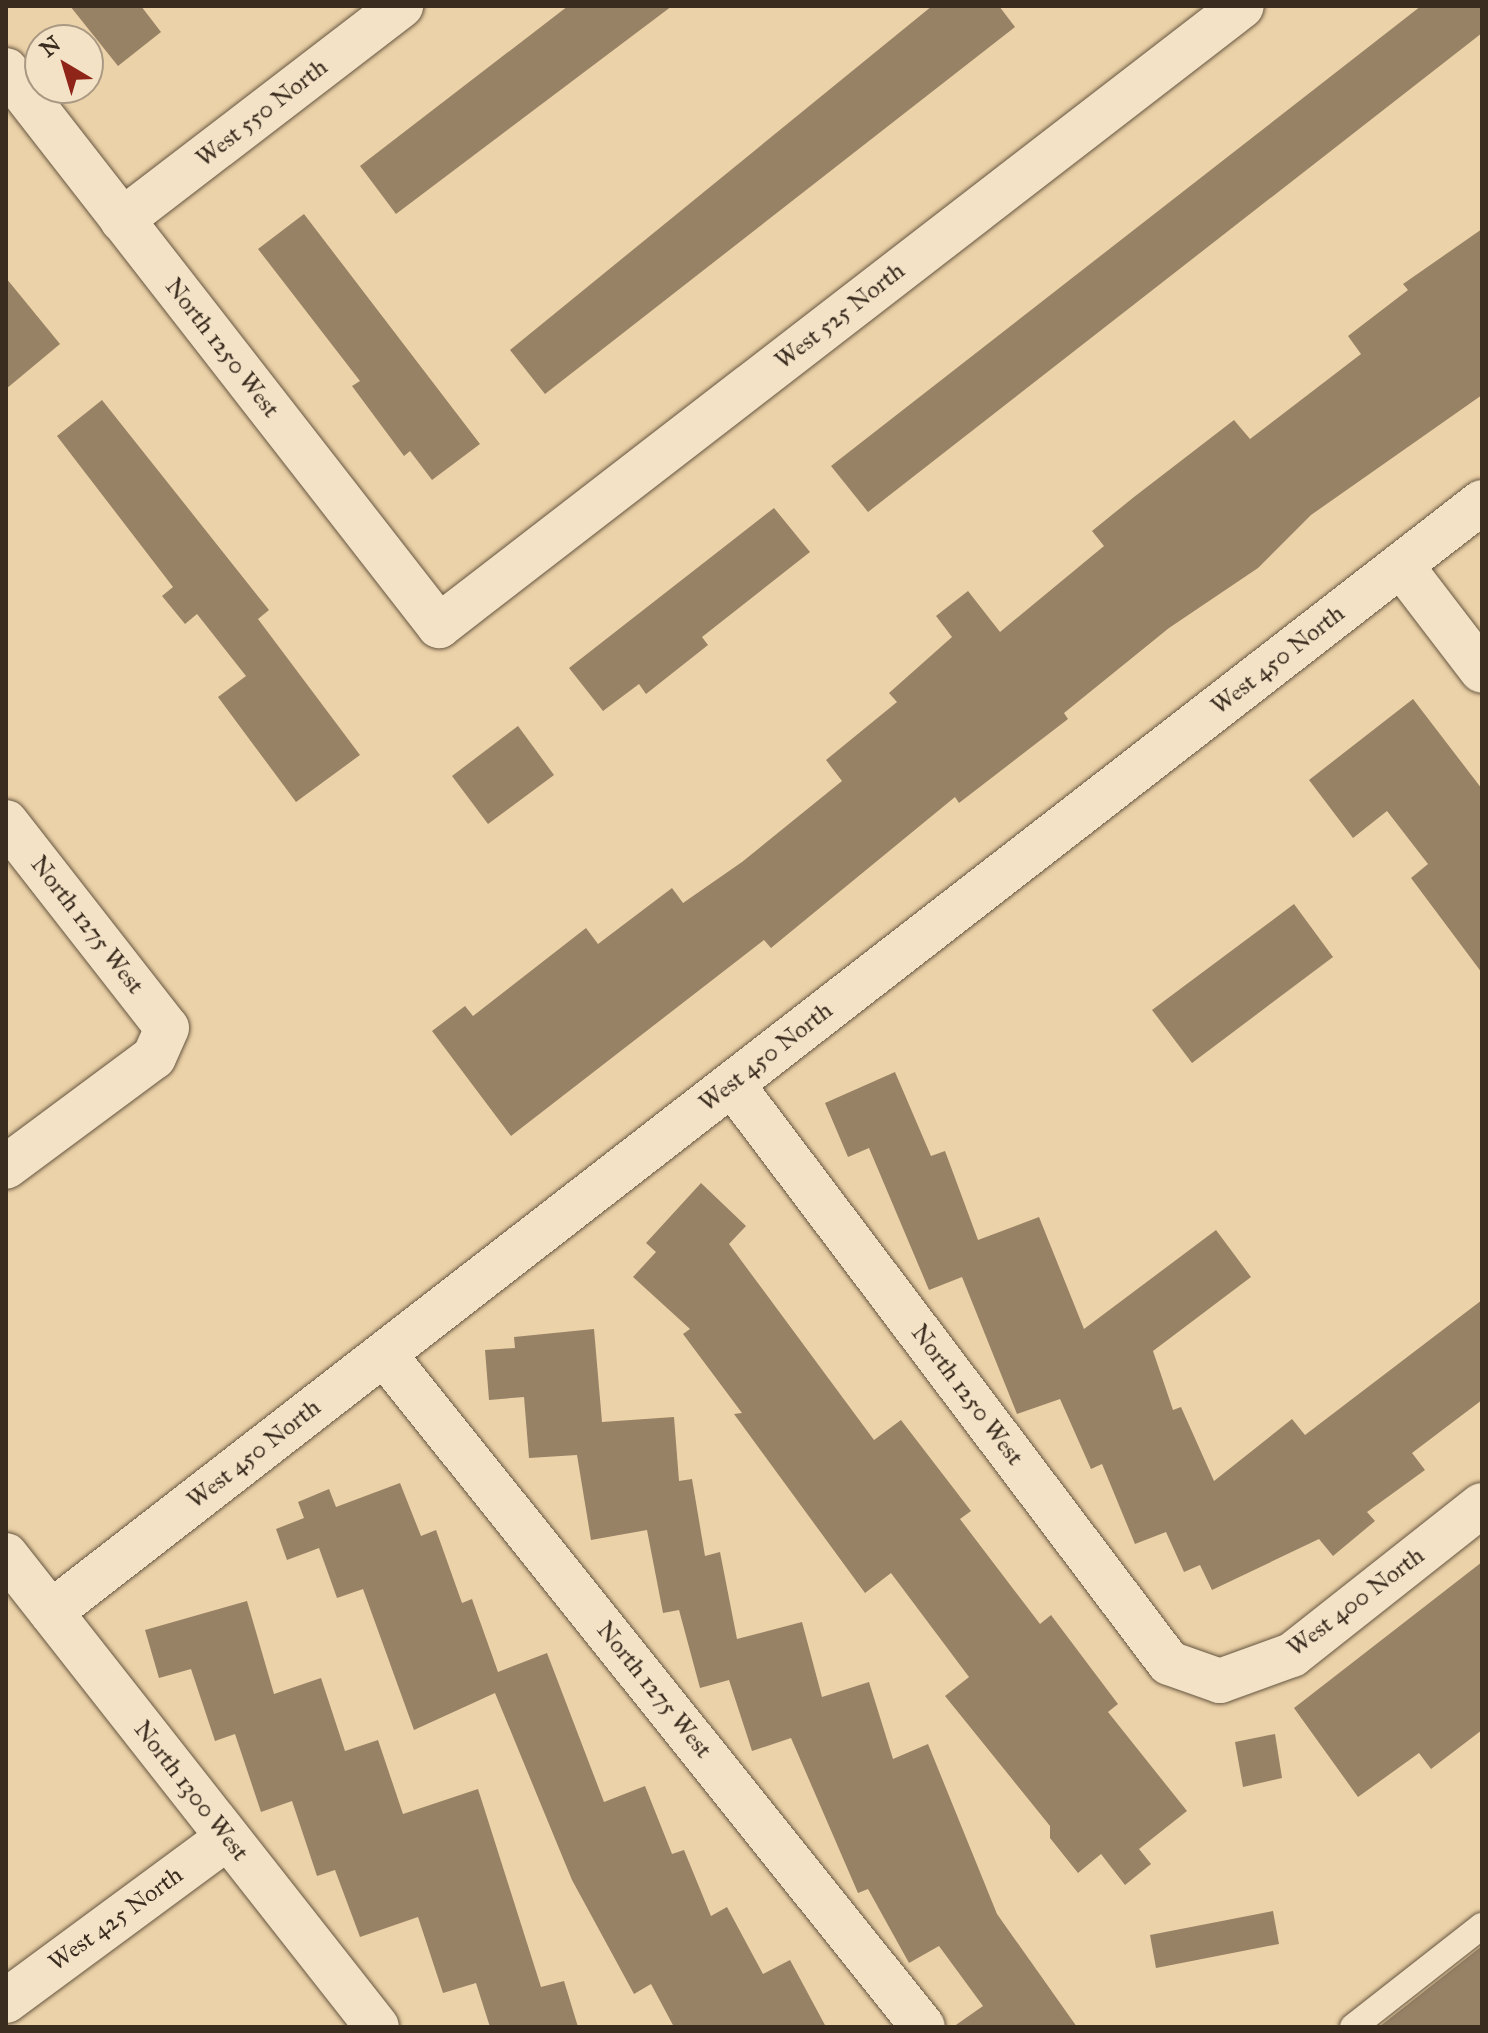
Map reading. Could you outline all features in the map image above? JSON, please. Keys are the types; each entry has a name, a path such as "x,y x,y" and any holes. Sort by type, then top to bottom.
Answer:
{"street":[{"name":"West 550 North","path":"122,220 401,6"},
{"name":"West 525 North","path":"439,626 1242,6"},
{"name":"North 1250 West","path":"6,70 439,626"},
{"name":"West 450 North","path":"51,1612 1482,502"},
{"path":"1401,565 1482,671"},
{"name":"North 1275 West","path":"6,822 167,1028 154,1057 6,1167"},
{"name":"North 1250 West","path":"732,1084 1169,1663 1220,1681"},
{"name":"North 1275 West","path":"384,1354 923,2027"},
{"name":"West 400 North","path":"1220,1681 1292,1655 1482,1505"},
{"name":"North 1300 West","path":"6,1555 377,2027"},
{"name":"West 425 North","path":"6,2001 227,1838"}],"lane":[{"path":"1353,2027 1482,1926"}],"building":[{"path":"70,6 141,6 161,32 118,66 104,48 104,24 84,24"},
{"path":"568,6 672,6 396,214 360,166"},
{"path":"932,6 999,6 1015,27 545,394 510,350"},
{"path":"1421,6 1482,6 1482,33 868,512 831,466"},
{"path":"304,214 480,444 432,480 410,451 404,456 352,386 360,381 258,249"},
{"path":"1482,229 1482,395 1311,515 1258,568 1169,628 1064,713 1068,719 959,803 955,797 771,948 764,940 511,1136 432,1031 465,1006 473,1016 586,928 598,944 672,888 683,903 742,862 842,781 826,760 897,702 889,693 952,637 936,616 968,591 1000,632 1104,546 1092,531 1234,420 1250,439 1361,354 1348,336 1408,290 1403,284"},
{"path":"6,278 60,344 6,389"},
{"path":"102,400 269,610 258,619 360,755 296,802 218,697 246,676 197,614 185,624 162,596 173,587 57,436"},
{"path":"774,508 810,552 702,637 708,645 646,694 639,684 603,711 569,668"},
{"path":"1413,699 1482,789 1482,973 1411,878 1428,864 1387,811 1353,838 1309,780"},
{"path":"518,726 554,775 488,824 452,776"},
{"path":"1294,904 1333,957 1192,1063 1152,1010"},
{"path":"895,1072 931,1156 945,1151 978,1240 1039,1217 1084,1329 1216,1230 1251,1277 1153,1351 1173,1410 1181,1407 1214,1481 1292,1419 1305,1435 1482,1300 1482,1400 1412,1453 1425,1470 1367,1512 1375,1521 1333,1556 1319,1539 1212,1590 1200,1565 1184,1572 1166,1532 1135,1544 1102,1464 1091,1469 1060,1399 1017,1414 962,1277 929,1290 869,1148 848,1157 825,1103"},
{"path":"701,1183 746,1226 729,1244 874,1440 901,1420 971,1511 960,1519 1040,1624 1051,1615 1118,1704 1108,1712 1187,1811 1139,1849 1151,1864 1125,1885 1101,1854 1078,1873 1050,1838 1050,1826 945,1696 969,1677 891,1573 865,1593 734,1414 742,1413 683,1334 690,1329 633,1277 656,1252 646,1243"},
{"path":"594,1329 602,1422 674,1417 679,1481 692,1479 705,1556 720,1552 737,1639 802,1622 822,1697 869,1682 893,1759 928,1744 997,1914 1077,2027 953,2027 983,2006 939,1946 909,1963 868,1889 858,1893 791,1738 752,1751 729,1680 700,1688 679,1610 663,1613 647,1530 591,1540 577,1455 529,1458 524,1397 489,1400 485,1350 515,1348 514,1337"},
{"path":"400,1483 421,1536 436,1530 462,1603 472,1599 498,1672 547,1653 604,1802 645,1786 672,1854 684,1850 711,1916 727,1907 763,1974 790,1960 826,2027 674,2027 651,1984 634,1994 572,1880 495,1693 414,1730 363,1589 337,1598 319,1548 287,1560 276,1529 304,1518 298,1502 329,1489 336,1507"},
{"path":"1482,1562 1482,1730 1431,1769 1419,1753 1358,1797 1294,1708"},
{"path":"247,1601 274,1694 321,1678 345,1751 378,1740 403,1814 478,1789 541,1987 564,1981 578,2027 490,2027 476,1983 443,1993 418,1917 360,1937 335,1870 317,1876 292,1801 261,1812 235,1734 215,1741 191,1669 159,1678 145,1630"},
{"path":"1275,1734 1282,1778 1243,1787 1235,1742"},
{"path":"1273,1911 1279,1944 1156,1968 1150,1935"},
{"path":"1482,1946 1482,2027 1379,2027"}]}
